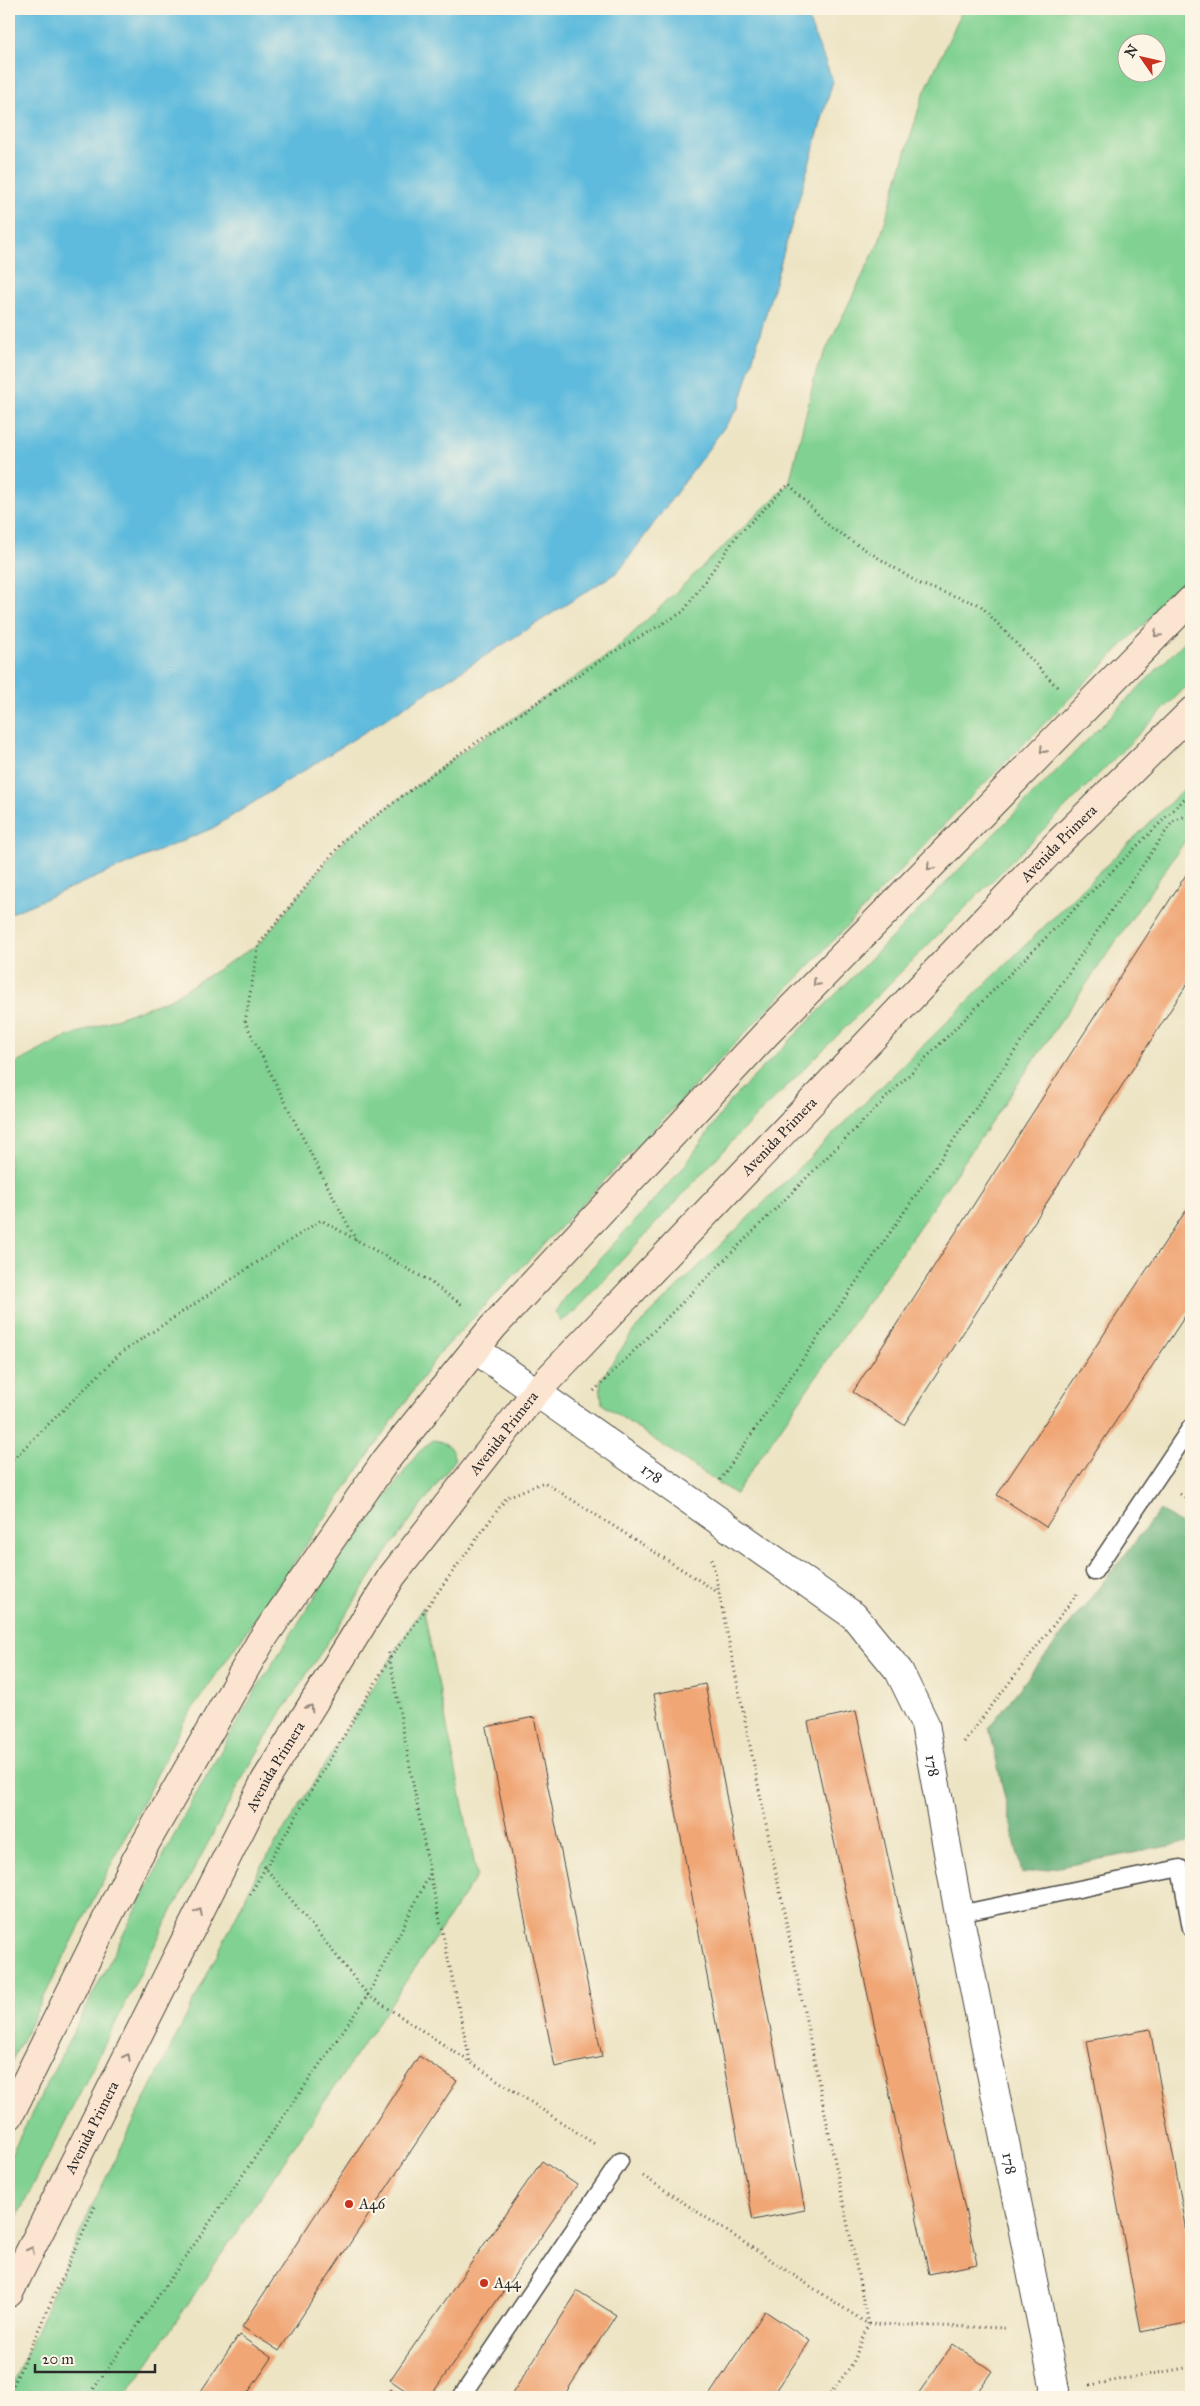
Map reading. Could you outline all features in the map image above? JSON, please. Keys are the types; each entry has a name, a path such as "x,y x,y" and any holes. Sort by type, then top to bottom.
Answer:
{"street":[{"path":"9,2116 136,1860 261,1641 386,1460 493,1327 766,1034 1191,600"},
{"name":"Avenida Primera","path":"9,2293 265,1781 392,1576 535,1393 1058,843 1191,712"},
{"name":"178","path":"474,1349 854,1616 900,1672 925,1724 959,1914 1053,2394"}],"lane":[{"path":"1094,1572 1191,1427"},
{"path":"959,1914 1180,1868 1191,1928"},
{"path":"462,2397 620,2161"}],"path":[{"path":"356,1240 245,1022 259,944 345,839 462,752 612,653 683,612 736,537 789,484 831,528 920,584 980,605 1081,712"},
{"path":"569,1417 1191,792"},
{"path":"828,2397 853,2363 868,2324 701,1507 1173,821 1191,814"},
{"path":"9,1464 122,1352 321,1220 424,1278 493,1327"},
{"path":"246,1902 390,1658 507,1497 544,1482 719,1593"},
{"path":"935,1780 1094,1572"},
{"path":"379,1597 430,1874 470,2062"},
{"path":"88,2397 368,1995 430,1874"},
{"path":"9,2394 98,2199"},
{"path":"1053,2394 1191,2368"}],"green space":[{"path":"963,9 1191,9 1191,577 956,812 438,1355 184,1721 9,2066 9,1067 61,1039 170,999 259,944 345,839 462,752 612,653 789,484 817,368 879,242 923,95"},
{"path":"1191,635 1191,682 735,1138 570,1316 560,1321 555,1312 564,1298 683,1168 730,1101"},
{"path":"1191,782 1191,838 1185,841 735,1494 602,1404 600,1381 634,1330"},
{"path":"433,1440 448,1445 455,1460 389,1549 278,1718 243,1777 173,1909 9,2233 9,2158 187,1810 257,1688 332,1570 418,1453"},
{"path":"1160,1510 1191,1531 1191,1842 1022,1874 989,1727"},
{"path":"423,1607 477,1876 125,2397 9,2397 9,2392 93,2204 258,1872"}],"water":[{"path":"9,9 804,9 833,81 739,407 619,571 213,828 9,914"}],"building":[{"path":"1191,867 1191,978 904,1425 853,1392"},
{"path":"1191,1203 1191,1307 1046,1527 997,1495"},
{"path":"705,1684 805,2210 753,2220 654,1694"},
{"path":"856,1711 977,2264 929,2274 808,1722"},
{"path":"534,1717 602,2057 555,2067 486,1727"},
{"path":"1150,2029 1191,2253 1191,2322 1141,2332 1087,2041"},
{"name":"A46","path":"419,2056 457,2081 279,2351 242,2327"},
{"name":"A44","path":"542,2161 577,2185 430,2397 415,2397 390,2380"},
{"path":"578,2291 616,2315 563,2397 510,2397"},
{"path":"765,2311 810,2341 772,2397 708,2397"},
{"path":"239,2335 272,2358 245,2397 197,2397"},
{"path":"953,2344 992,2371 974,2397 916,2397"},
{"path":"390,2389 401,2397 384,2397"}],"place":[{"name":"A46","path":"349,2204"},
{"name":"A44","path":"484,2283"}]}
